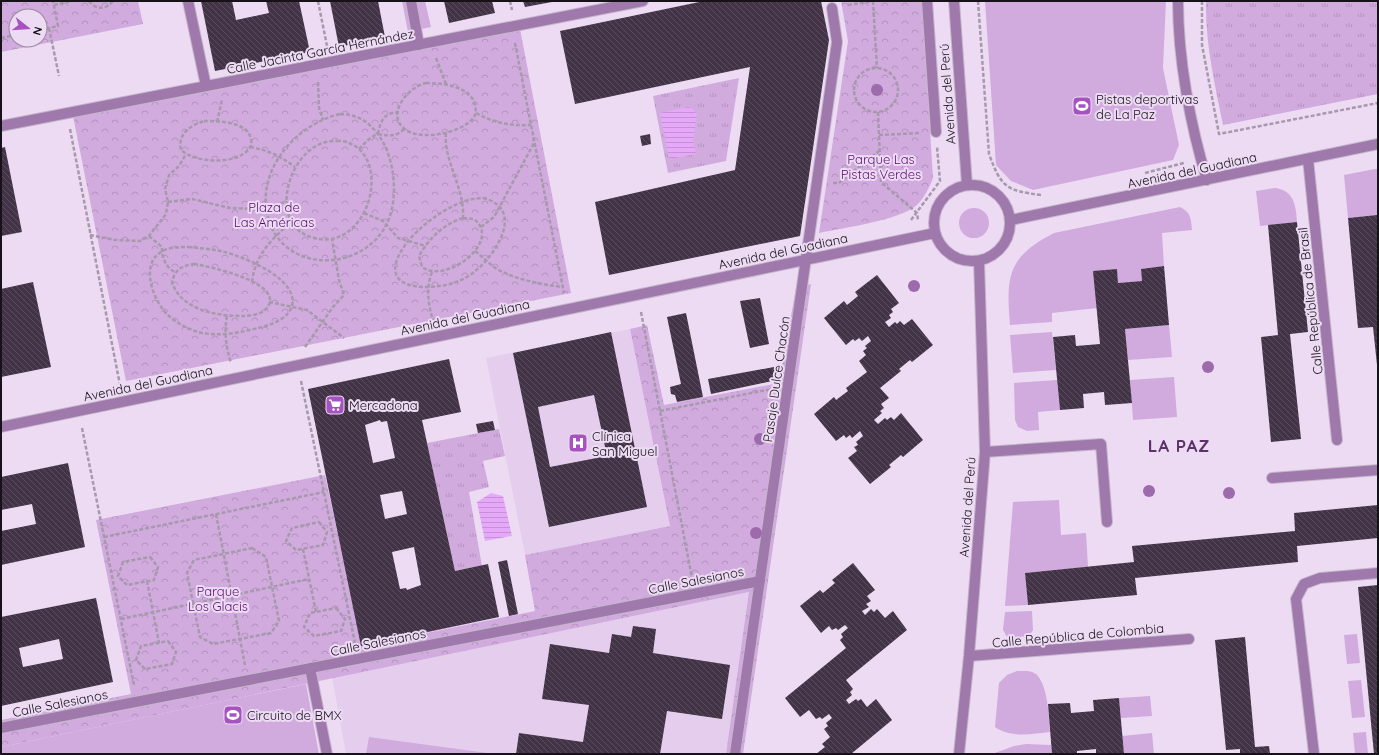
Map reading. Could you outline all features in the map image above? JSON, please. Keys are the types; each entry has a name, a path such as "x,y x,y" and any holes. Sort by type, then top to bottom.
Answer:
{"street":[{"path":"188,1 206,86"},
{"path":"411,1 419,45"},
{"name":"Calle Jacinta García Hernández","path":"1,126 643,1"},
{"path":"927,1 936,132"},
{"name":"Avenida del Perú","path":"954,1 967,185"},
{"path":"1178,1 1178,34 1200,157 1207,180"},
{"name":"Pasaje Dulce Chacón","path":"735,754 838,42 832,8"},
{"name":"Avenida del Guadiana","path":"1011,220 1378,144"},
{"name":"Calle República de Brasil","path":"1308,159 1337,440"},
{"path":"967,185 987,187 996,193 1009,210 1011,220 1010,232 1006,242 989,258 979,261 967,261 956,258 947,252 935,233 934,220 937,208 944,197 954,189 967,185"},
{"name":"Avenida del Guadiana","path":"1,427 935,233"},
{"name":"Avenida del Perú","path":"959,754 969,656 985,452 979,261"},
{"path":"985,452 1101,444 1107,522"},
{"path":"1272,478 1378,470"},
{"path":"1314,754 1296,598 1304,584 1320,578 1378,573"},
{"name":"Calle Salesianos","path":"1,728 760,581"},
{"name":"Calle República de Colombia","path":"969,656 1189,639"},
{"path":"310,668 327,754"}],"path":[{"path":"53,1 58,26 49,28 59,76"},
{"path":"54,5 71,1"},
{"path":"89,1 93,6 101,8 106,8 113,1"},
{"path":"318,1 326,63 318,96 323,120"},
{"path":"873,1 877,68"},
{"path":"978,1 989,154 997,177 1013,189 1022,192 1042,195 1049,194"},
{"path":"1202,1 1202,45 1219,134 1378,103"},
{"path":"512,27 564,297"},
{"path":"433,42 439,69 446,84"},
{"path":"877,68 890,73 894,78 898,92 892,105 887,109 878,112 867,110 860,106 856,100 854,92 854,85 858,78 863,73 877,68"},
{"path":"426,82 446,84 457,87 468,94 475,103 476,113 466,124 446,133 422,135 404,129 400,123 399,112 402,99 413,88 426,82"},
{"path":"359,149 378,133 381,120 387,115 399,112"},
{"path":"878,112 881,182 917,213 918,236"},
{"path":"67,113 120,385 127,384"},
{"path":"476,113 492,121 514,126 531,126"},
{"path":"340,114 352,115 364,119 378,133 387,152 393,182 393,202 386,224 378,236 364,249 349,257 335,261 318,261 298,254 284,244 276,235 270,224 266,206 265,190 273,166 280,156 294,140 323,120 340,114"},
{"path":"204,121 223,122 242,128 250,135 252,141 250,147 241,155 220,160 198,160 186,154 182,150 180,139 186,130 193,125 204,121"},
{"path":"378,133 396,136 404,129"},
{"path":"905,221 912,220 940,181 936,132"},
{"path":"446,133 445,145 462,202 463,218"},
{"path":"327,142 349,143 359,149 366,159 370,170 371,185 369,198 364,213 355,226 346,233 332,239 314,238 304,234 292,222 287,202 287,188 295,167 309,150 327,142"},
{"path":"481,227 494,217 534,142"},
{"path":"250,147 266,150 280,156 295,167"},
{"path":"817,184 839,183 879,151"},
{"path":"90,235 115,240 140,241 149,236 166,214 168,202 165,189 169,175 179,166 186,154"},
{"path":"1143,174 1172,167 1200,157"},
{"path":"483,198 493,201 499,207 503,215 504,229 501,241 487,261 469,276 460,281 429,287 409,285 400,280 397,276 399,254 407,241 437,214 462,202 483,198"},
{"path":"168,202 192,199 230,208 254,209 287,202"},
{"path":"364,213 374,216 386,224 398,238 426,246"},
{"path":"463,218 474,219 481,227 482,238 475,251 456,266 438,272 428,271 422,267 420,256 426,246 446,226 463,218"},
{"path":"252,282 260,254 276,235 292,222"},
{"path":"149,236 162,247 163,258 166,264 175,272"},
{"path":"305,346 322,320 344,295 335,261 335,248 332,239"},
{"path":"181,247 215,250 237,256 256,264 286,284 292,295 292,306 285,316 274,323 260,328 226,334 197,331 181,324 163,310 155,298 150,278 155,258 162,251 181,247"},
{"path":"475,251 497,269 523,279 562,287"},
{"path":"205,265 225,270 252,282 267,292 269,302 264,311 248,316 227,316 203,311 189,304 174,288 172,282 175,272 185,266 205,265"},
{"path":"432,272 429,287 429,307 433,323"},
{"path":"638,295 695,594"},
{"path":"269,302 307,310 347,340 340,341"},
{"path":"227,316 227,349 231,363"},
{"path":"298,350 312,347"},
{"path":"224,364 239,362"},
{"path":"301,382 359,659"},
{"path":"660,411 788,385"},
{"path":"79,411 138,702"},
{"path":"104,537 324,492"},
{"path":"216,514 248,680"},
{"path":"319,522 327,532 323,545 296,550 286,541 292,528 319,522"},
{"path":"327,532 332,531"},
{"path":"252,548 266,557 272,587 279,621 271,633 214,644 200,637 187,573 194,560 252,548"},
{"path":"303,549 316,612"},
{"path":"150,557 158,567 154,580 127,585 118,576 123,562 150,557"},
{"path":"112,577 118,576"},
{"path":"121,619 310,580"},
{"path":"147,581 159,643"},
{"path":"345,619 336,608 310,613 304,627 314,636 341,631 345,619 350,617"},
{"path":"168,641 176,652 172,664 145,669 136,660 141,646 168,641"},
{"path":"130,662 136,660"}],"shaded area":[{"path":"688,107 693,109 697,115 693,139 696,154 669,159 660,113"},
{"name":"Clínica San Miguel","path":"630,329 670,526 525,555 486,358"},
{"path":"491,493 503,496 512,536 485,541 477,502"},
{"path":"750,592 726,754 346,754 332,677"}],"green space":[{"path":"1,1 138,1 143,24 48,43 48,8 8,8 8,48 21,48 1,52"},
{"path":"402,1 425,1 431,27 408,32"},
{"name":"Parque Las Pistas Verdes","path":"841,1 922,1 933,178 922,199 917,205 909,210 885,219 819,233 848,41"},
{"name":"Pistas deportivas de La Paz","path":"985,1 1166,1 1163,68 1179,145 1173,160 1033,190 1011,181 996,165"},
{"path":"1206,1 1377,1 1378,94 1223,125 1209,48"},
{"name":"Plaza de Las Américas","path":"520,29 571,293 126,381 73,116"},
{"path":"739,78 726,161 668,173 653,96"},
{"path":"1378,169 1378,227 1377,215 1348,218 1344,175"},
{"path":"1275,188 1281,189 1290,195 1295,205 1297,222 1260,226 1256,191"},
{"path":"1180,207 1186,211 1191,219 1192,230 1162,233 1164,266 1141,269 1142,281 1118,283 1117,269 1097,308 1052,313 1052,322 1010,325 1009,294 1013,270 1018,260 1038,242 1054,233"},
{"path":"974,208 984,213 989,223 984,233 974,238 964,233 959,223 964,213"},
{"name":"Parque Los Glacis","path":"811,284 743,754 726,754 749,592 1,747 1,720 131,694 96,520 325,475 362,646 535,611 525,555 670,526 630,329 647,325 664,405 779,383 796,288"},
{"path":"1169,325 1172,357 1128,360 1125,329"},
{"path":"1052,332 1056,370 1013,373 1010,335"},
{"path":"1174,377 1177,417 1133,420 1130,380"},
{"path":"1057,380 1060,410 1038,412 1039,430 1027,431 1018,427 1015,420 1014,383"},
{"path":"499,429 505,456 483,461 489,487 469,492 482,566 455,571 427,443"},
{"path":"1059,500 1061,535 1086,533 1088,567 1025,573 1028,605 1005,606 1013,502"},
{"path":"1032,611 1033,630 1030,635 1012,639 1007,637 1003,630 1005,612"},
{"path":"1357,634 1360,663 1347,664 1344,635"},
{"path":"1017,671 1032,672 1040,679 1047,702 1050,732 1014,734 1007,733 995,727 999,683 1007,675"},
{"path":"1361,680 1365,717 1352,718 1348,681"},
{"name":"Circuito de BMX","path":"306,684 319,754 1,754 1,747"},
{"path":"1150,696 1152,716 1121,718 1119,698"},
{"path":"1366,732 1368,754 1355,754 1353,733"},
{"path":"1152,733 1154,754 1124,754 1122,736"},
{"path":"369,737 495,754 366,754"},
{"path":"1026,744 1051,745 1052,754 992,754 1014,746"}],"building":[{"path":"201,1 232,1 236,20 269,13 266,1 299,1 310,52 215,71"},
{"path":"330,1 378,1 385,37 339,47"},
{"path":"444,1 492,1 495,13 449,23"},
{"path":"523,1 552,1 552,2 525,7"},
{"path":"704,1 821,1 829,40 800,236 609,275 595,202 735,170 750,67 575,104 560,31"},
{"path":"650,134 651,144 642,146 640,136"},
{"path":"5,147 22,232 1,236 1,148"},
{"path":"1377,215 1378,365 1373,327 1358,328 1348,218"},
{"path":"1297,222 1308,332 1290,334 1301,439 1271,442 1261,337 1278,335 1268,225"},
{"path":"1164,266 1169,325 1125,329 1132,403 1105,405 1104,392 1083,394 1084,408 1060,410 1053,337 1075,335 1076,346 1100,344 1093,271 1117,269 1118,283 1142,281 1141,269"},
{"path":"877,275 899,303 891,309 893,312 889,315 891,318 885,322 889,327 895,322 897,324 900,321 904,325 912,319 933,345 912,362 910,360 899,369 901,371 880,388 889,398 881,404 884,408 880,411 882,413 874,420 878,424 885,418 887,420 891,417 894,420 901,413 923,440 903,457 901,455 889,465 891,467 870,484 848,458 857,451 854,447 858,445 856,442 863,436 860,431 852,438 850,435 846,438 844,435 836,441 814,414 834,397 836,400 848,391 846,388 867,372 859,361 866,355 863,351 867,348 865,346 871,341 868,336 862,341 859,338 855,341 853,339 846,345 824,318 844,301 847,305 858,296 855,292"},
{"path":"33,282 51,367 1,377 1,289"},
{"path":"760,298 769,344 750,348 740,301"},
{"path":"686,313 703,397 677,402 675,395 671,394 670,387 681,384 667,317"},
{"path":"611,332 647,507 549,527 513,353","holes":["594,395 607,456 550,467 538,407"]},
{"path":"449,359 461,412 422,420 455,571 488,564 499,617 361,646 308,389","holes":["380,420 381,422 387,421 395,458 373,463 365,425","402,491 407,514 385,519 380,495","414,547 421,585 407,590 406,588 400,589 392,552"]},
{"path":"774,367 777,380 711,394 708,379"},
{"path":"493,421 495,430 478,433 476,424"},
{"path":"68,463 85,547 1,565 1,531 36,524 32,504 1,510 1,477"},
{"path":"1378,505 1378,538 1297,546 1298,562 1135,578 1137,595 1028,605 1025,573 1134,562 1132,546 1295,531 1294,513"},
{"path":"507,560 518,614 509,616 498,562"},
{"path":"853,563 875,590 867,596 871,601 866,604 869,607 862,611 865,615 871,609 874,612 877,609 885,618 893,611 907,630 846,680 853,689 850,692 852,695 846,700 849,704 856,699 858,701 861,699 867,707 876,699 892,720 851,754 816,754 825,747 822,744 830,737 824,729 828,726 826,723 832,718 829,714 822,719 820,717 816,719 809,710 800,717 785,698 846,648 840,640 843,637 841,634 848,628 845,625 838,630 836,628 832,630 829,626 821,633 800,606 820,590 823,593 835,583 832,580"},
{"path":"1378,585 1378,754 1374,754 1358,587"},
{"path":"96,598 113,682 1,706 1,617","holes":["59,639 63,659 23,667 19,648"]},
{"path":"633,626 656,629 653,653 730,665 722,719 667,711 660,754 516,754 519,733 583,742 589,705 542,699 550,644 609,653 612,634 631,637"},
{"path":"1245,637 1255,747 1269,746 1270,754 1240,754 1240,749 1226,750 1215,640"},
{"path":"1119,698 1124,754 1096,754 1096,749 1077,751 1077,754 1052,754 1048,704 1070,703 1071,713 1094,711 1093,700"}],"place":[{"name":"Pistas deportivas de La Paz","path":"1082,106"},
{"name":"Mercadona","path":"335,405"},
{"name":"Clínica San Miguel","path":"578,443"},
{"name":"Circuito de BMX","path":"233,715"}],"district":[{"name":"LA PAZ","path":"1179,446"}]}
